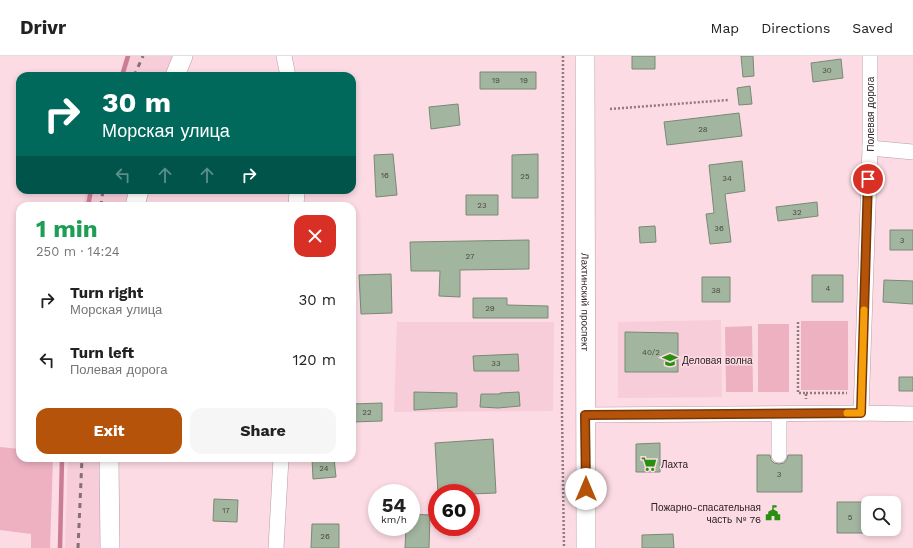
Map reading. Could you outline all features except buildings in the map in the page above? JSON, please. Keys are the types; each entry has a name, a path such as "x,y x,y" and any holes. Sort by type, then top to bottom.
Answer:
{"main road":[{"path":"177,72 183,56"},
{"name":"Лахтинский проспект","path":"585,56 586,548"},
{"path":"109,462 110,548"}],"street":[{"path":"284,56 287,72"},
{"name":"Полевая дорога","path":"861,413 870,148 870,56"},
{"path":"870,148 913,152"},
{"path":"585,415 806,413 913,414"},
{"path":"779,414 779,455"},
{"path":"276,548 281,462"}],"path":[{"path":"562,56 562,414 564,548"},
{"path":"610,109 728,100"},
{"path":"798,322 798,393 847,393"},
{"path":"806,393 806,413"}],"shaded area":[{"path":"125,56 175,56 169,72 120,72"},
{"path":"85,194 130,194 128,202 84,202"},
{"name":"Деловая волна","path":"721,320 722,397 618,398 618,322"},
{"path":"801,321 848,321 848,390 801,390"},
{"path":"397,322 554,322 553,411 394,412"},
{"path":"758,324 789,324 789,392 758,392"},
{"path":"752,326 753,392 726,392 725,327"},
{"path":"0,447 16,449 16,462 53,462 50,548 31,548 31,534 0,530"},
{"path":"68,462 103,462 102,548 65,548"}],"waterway":[{"path":"123,72 128,56"},
{"path":"89,202 90,194"},
{"path":"60,548 62,462"}],"railway":[{"path":"136,72 143,56"},
{"path":"102,194 102,202"},
{"path":"78,548 82,462"}],"slow traffic":[{"path":"847,413 861,413 864,310"}],"place":[{"name":"Деловая волна","path":"670,360"},
{"name":"Лахта","path":"649,464"},
{"name":"Пожарно-спасательная часть № 76","path":"773,513"}],"route":[{"path":"586,489 585,415 861,413 868,179"}]}
